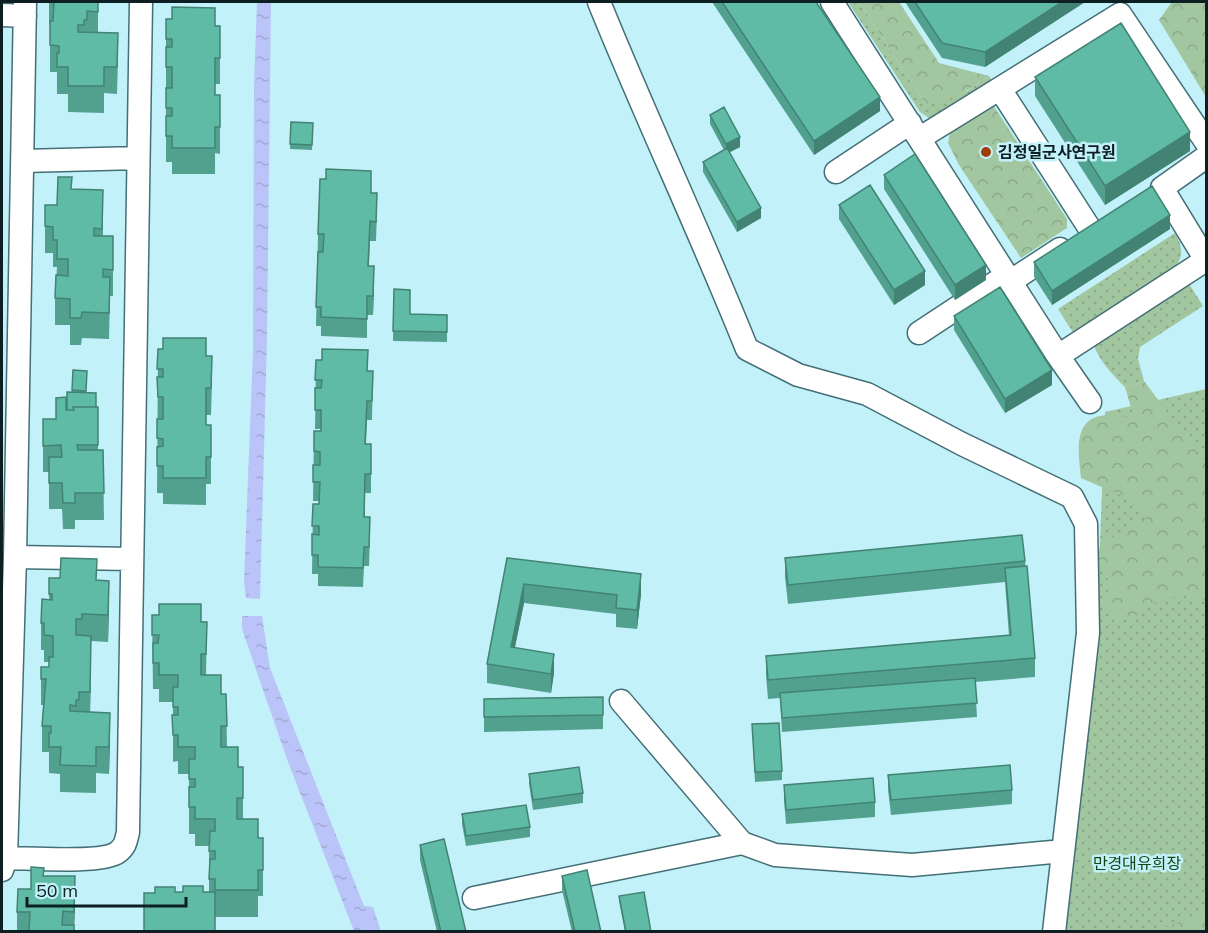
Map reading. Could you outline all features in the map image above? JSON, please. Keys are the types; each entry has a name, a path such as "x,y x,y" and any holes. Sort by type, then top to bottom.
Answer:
{"street":[{"path":"2,15 25,9 15,557 7,623 4,864 101,858 116,854 125,846 128,831 141,2"},
{"path":"599,2 747,349 798,375 867,394 962,444 1072,497 1086,524 1088,633 1054,932"},
{"path":"832,2 1058,356 1090,402"},
{"path":"836,172 1000,89 1120,14 1206,142"},
{"path":"919,333 1099,225 1000,89"},
{"path":"1058,356 1206,260 1153,194 1206,157"},
{"path":"23,161 138,158"},
{"path":"15,557 132,558"},
{"path":"621,702 742,843 775,855 912,865 1063,851"},
{"path":"474,898 742,843"}],"green space":[{"path":"848,2 859,2 926,105 967,91 989,76 993,82 941,115 929,118 920,112"},
{"path":"859,2 899,2 939,63 989,76 951,98 926,105"},
{"path":"1172,2 1206,2 1206,97 1159,20"},
{"path":"993,105 1067,219 1067,228 1021,258 959,165 948,143 950,132"},
{"path":"1175,233 1180,243 1181,256 1173,270 1074,334 1058,309"},
{"path":"1188,282 1203,306 1140,347 1138,359 1144,381 1125,387 1103,363 1094,346"},
{"path":"1144,381 1202,459 1206,457 1206,600 1200,601 1187,593 1152,604 1136,616 1113,619 1102,606 1110,588 1108,579 1097,565 1095,555 1107,540 1147,517 1140,504 1081,478 1080,436 1089,421 1098,417 1116,415 1134,418 1125,387"},
{"name":"만경대유희장","path":"1206,389 1206,931 1062,932 1100,545 1105,412"},
{"path":"1206,912 1206,931 1156,931"}],"water":[{"path":"257,2 271,2 267,338 260,599 246,598 244,581 253,351 254,83"},
{"path":"242,616 262,616 270,668 364,906 373,907 381,931 354,931 288,762 242,629"}],"building":[{"path":"54,2 98,2 98,12 87,11 87,20 84,20 84,25 78,25 78,32 118,33 117,67 104,67 104,86 68,86 68,67 57,67 59,46 50,45 50,21 53,21"},
{"path":"722,2 816,2 880,97 814,141"},
{"path":"915,2 1062,2 985,52 942,43"},
{"path":"172,7 215,8 215,26 220,26 220,58 215,58 215,95 220,95 220,127 215,127 215,148 172,148 172,136 166,136 166,116 172,116 172,108 166,108 166,88 172,88 172,67 166,67 166,47 172,47 172,39 166,39 166,19 172,19"},
{"path":"1121,23 1190,132 1105,186 1035,77"},
{"path":"724,107 740,137 726,144 710,115"},
{"path":"291,122 313,123 312,145 290,144"},
{"path":"727,148 761,208 737,222 703,162"},
{"path":"915,154 986,265 955,285 884,175"},
{"path":"326,169 371,171 371,193 377,193 376,222 370,221 368,266 374,266 373,296 367,296 367,319 321,317 321,307 316,307 318,252 323,252 324,234 318,234 320,179 326,179"},
{"path":"58,177 72,177 71,189 103,190 102,229 94,228 94,236 113,236 113,270 103,269 103,277 110,277 109,313 82,312 81,318 70,318 70,299 55,298 56,275 68,276 68,259 57,259 57,240 53,240 53,227 45,226 45,205 57,205"},
{"path":"870,185 925,271 894,290 839,205"},
{"path":"1152,186 1170,215 1052,291 1034,262"},
{"path":"1000,287 1052,370 1005,399 954,316"},
{"path":"394,289 410,290 410,314 447,315 447,332 393,331"},
{"path":"163,338 206,338 206,356 212,356 211,388 206,388 206,425 211,425 211,457 206,457 206,478 163,478 163,466 157,466 157,447 163,446 163,439 157,438 157,419 163,419 163,397 158,397 157,377 163,377 163,369 157,369 158,349 163,349"},
{"path":"322,349 368,350 367,371 373,371 372,401 367,401 365,444 371,444 371,474 365,474 364,517 370,517 369,547 364,547 363,568 318,567 318,555 312,555 312,534 319,535 319,526 312,526 313,504 319,504 320,482 313,482 313,465 320,465 320,452 314,451 314,431 321,431 321,410 315,410 315,388 321,388 322,380 315,380 316,360 322,360"},
{"path":"73,370 87,371 86,391 72,390"},
{"path":"67,392 96,393 96,407 73,407 74,410 67,410"},
{"path":"66,397 66,410 74,410 73,407 98,407 98,445 77,445 78,450 103,450 104,493 75,493 75,503 63,503 62,483 49,483 49,457 62,457 61,445 43,446 43,419 56,419 56,398"},
{"path":"1022,535 1025,561 788,585 785,558"},
{"path":"61,558 97,559 96,580 109,581 108,615 82,614 82,619 76,619 76,635 91,636 90,692 79,692 79,700 76,700 76,706 70,705 70,711 110,713 109,747 96,747 96,766 60,765 61,747 49,747 51,726 42,726 46,679 41,679 41,667 49,667 49,657 53,657 53,636 44,635 44,623 41,623 42,599 52,600 52,594 49,594 49,578 60,578"},
{"path":"507,558 641,574 637,610 616,608 617,595 524,584 511,647 554,654 551,674 487,664"},
{"path":"1027,566 1035,658 768,680 766,656 1011,635 1005,568"},
{"path":"159,604 201,604 201,622 207,622 206,654 201,654 201,675 221,675 221,694 226,694 227,726 221,726 221,747 238,747 238,767 243,767 243,798 237,798 237,819 258,819 258,838 263,838 263,870 258,870 258,890 215,890 215,879 209,879 210,859 215,859 215,851 209,851 210,831 215,831 215,819 195,819 195,807 189,807 189,787 195,787 195,779 189,779 189,759 195,759 195,747 178,747 178,735 173,735 172,715 178,715 178,707 173,707 173,687 178,687 178,675 159,675 159,663 153,663 153,643 158,643 159,635 152,635 152,615 159,615"},
{"path":"975,678 977,703 782,718 780,693"},
{"path":"603,697 603,715 484,717 484,699"},
{"path":"779,723 782,771 755,772 752,724"},
{"path":"1010,765 1012,790 891,800 888,775"},
{"path":"579,767 583,793 533,800 529,774"},
{"path":"873,778 875,802 786,810 784,785"},
{"path":"526,805 530,827 466,836 462,814"},
{"path":"444,839 466,932 441,932 420,845"},
{"path":"31,867 44,868 43,876 75,876 74,912 63,911 62,925 74,925 74,932 29,932 30,912 17,912 18,889 31,889"},
{"path":"587,870 601,932 575,932 562,876"},
{"path":"183,886 203,886 203,892 215,892 215,932 144,932 144,893 155,893 155,887 175,887 175,892 183,892"},
{"path":"644,892 651,932 626,932 619,896"}],"place":[{"name":"김정일군사연구원","path":"986,152"}]}
